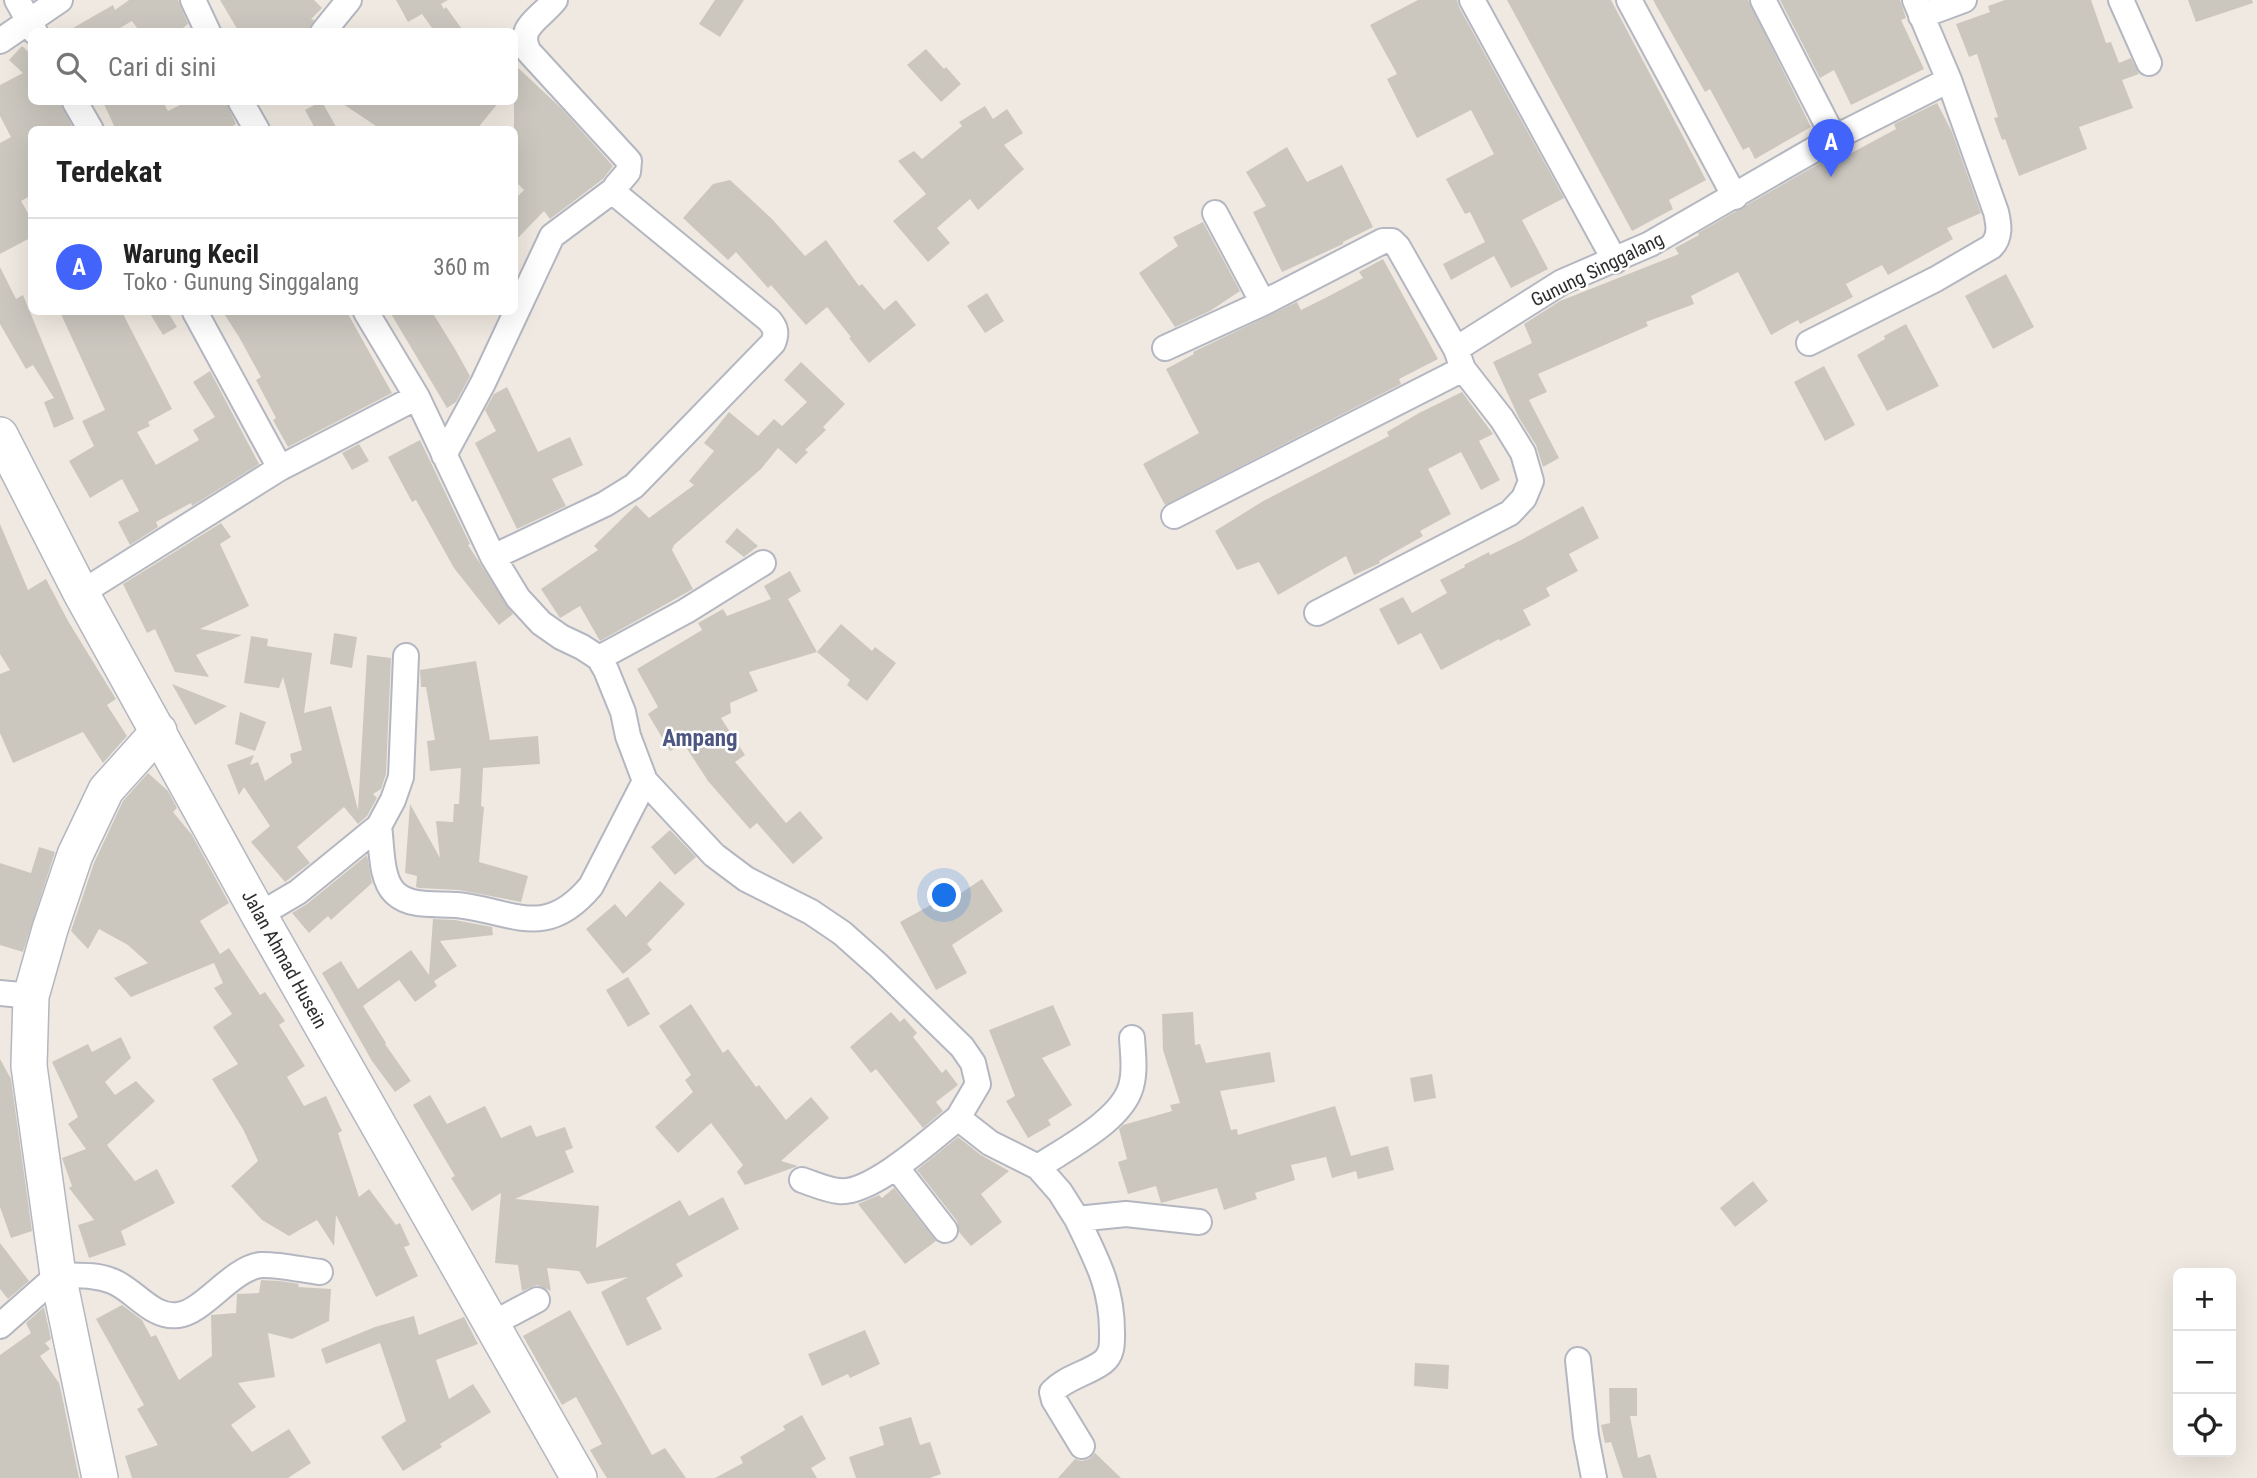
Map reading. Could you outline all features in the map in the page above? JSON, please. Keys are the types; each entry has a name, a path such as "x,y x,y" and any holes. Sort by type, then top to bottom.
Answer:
{"main road":[{"name":"Jalan Ahmad Husein","path":"0,435 80,593 579,1478"},
{"path":"100,1478 58,1275 29,1066 16,994 50,929 75,855 106,790 159,732"}],"street":[{"path":"17,0 33,27 60,0"},
{"path":"193,0 206,28"},
{"path":"326,28 349,0"},
{"path":"518,308 552,236 615,189 628,172 629,161 528,52 524,44 525,30 555,0"},
{"path":"1472,0 1615,261"},
{"path":"1629,0 1735,197"},
{"path":"1763,0 1834,138"},
{"path":"1809,343 1936,279 1997,241 1999,230 1996,212 1949,80 1918,8 1964,0"},
{"path":"2121,0 2149,63"},
{"path":"0,41 28,29"},
{"name":"Gunung Singgalang","path":"1174,516 1460,359 1562,282 1650,244 1834,138 1949,80"},
{"path":"77,105 89,126"},
{"path":"246,105 255,126"},
{"path":"493,557 605,504 634,486 773,343 776,336 775,326 769,320 625,202 615,189"},
{"path":"1215,213 1263,303"},
{"path":"1165,348 1263,303 1383,242 1392,241 1398,247 1460,359 1523,453 1531,481 1524,498 1510,513 1317,613"},
{"path":"197,315 280,468"},
{"path":"368,315 417,397 493,557 518,598 541,623 598,658 606,670 623,712 628,736 645,781 714,855 746,879 811,912 842,933 942,1026 973,1063 978,1084 958,1118 896,1167 862,1185 841,1192 802,1180"},
{"path":"444,455 483,383 515,315"},
{"path":"80,593 280,468 417,397"},
{"path":"598,658 686,611 763,563"},
{"path":"260,915 298,892 379,826 393,800 401,777 406,656"},
{"path":"379,826 386,875 393,891 404,900 460,906 527,920 542,918 567,908 591,886 645,781"},
{"path":"1038,1167 1108,1118 1125,1098 1130,1089 1134,1059 1132,1038"},
{"path":"958,1118 990,1143 1038,1167 1060,1192 1077,1219 1103,1274 1111,1297 1111,1353 1104,1361 1059,1385 1052,1392 1054,1400 1082,1446"},
{"path":"896,1167 945,1230"},
{"path":"1077,1219 1119,1214 1199,1222"},
{"path":"0,1326 58,1275 98,1276 127,1288 154,1310 177,1315 189,1311 237,1276 260,1265 320,1272"},
{"path":"492,1324 537,1300"},
{"path":"1578,1360 1586,1436 1594,1478"}],"building":[{"path":"129,0 178,0 188,24 183,28 137,28 132,21 120,28 73,28 113,5 115,10"},
{"path":"220,0 314,0 322,8 311,19 314,20 310,28 237,28"},
{"path":"396,0 448,0 441,4 461,28 432,28 422,14 408,22"},
{"path":"715,0 744,0 720,37 699,24"},
{"path":"1418,0 1457,0 1564,198 1522,220 1548,269 1511,288 1494,256 1451,280 1443,264 1485,242 1470,212 1465,214 1446,179 1494,154 1471,110 1417,138 1387,79 1397,74 1370,25"},
{"path":"1507,0 1611,0 1706,180 1669,200 1673,209 1632,231"},
{"path":"1653,0 1748,0 1811,127 1755,159 1749,147 1743,150 1710,89 1705,92"},
{"path":"1780,0 1900,0 1906,18 1901,20 1924,69 1851,105 1834,70 1820,78"},
{"path":"2005,0 2091,0 2106,43 2111,42 2119,63 2131,58 2139,74 2122,80 2133,108 2079,127 2087,149 2019,176 1994,118 1998,117 1977,54 1969,57 1956,24 1990,12 1988,6"},
{"path":"2188,0 2252,0 2253,3 2196,22"},
{"path":"22,46 28,51 28,105 62,105 72,126 28,126 28,197 21,201 28,213 28,239 0,254 0,143 11,137 0,116 0,85 23,73 9,60"},
{"path":"926,49 961,84 941,102 907,65"},
{"path":"518,68 562,109 613,166 603,179 550,219 544,211 518,238 518,196 524,190 518,184 518,126 514,126 514,105 518,105"},
{"path":"1937,103 1952,132 1981,213 1947,228 1953,239 1888,275 1882,265 1846,284 1853,297 1800,324 1798,320 1771,335 1738,272 1691,296 1694,304 1646,322 1648,326 1538,374 1547,392 1529,400 1559,458 1543,467 1536,445 1519,418 1493,362 1532,343 1524,324 1560,301 1679,254 1675,248 1699,235 1698,233 1841,151 1844,157 1896,129 1894,124"},
{"path":"104,105 165,105 168,111 180,105 227,105 236,124 232,126 114,126"},
{"path":"314,105 324,105 336,126 314,126 305,110"},
{"path":"344,105 497,105 479,126 376,126"},
{"path":"985,106 993,119 1007,109 1023,133 1004,145 1024,169 978,210 970,199 937,228 950,243 928,262 893,221 926,194 898,161 914,151 922,159 962,126 959,122"},
{"path":"1287,147 1307,182 1342,165 1373,227 1282,272 1253,212 1266,206 1246,172"},
{"path":"730,180 772,219 805,256 826,240 859,286 862,284 884,310 896,300 916,325 869,363 827,307 806,325 771,285 768,288 736,252 728,260 683,218 713,184"},
{"path":"1203,222 1240,291 1210,311 1175,327 1139,273 1178,246 1173,237"},
{"path":"1383,259 1438,359 1399,379 1401,384 1165,505 1143,464 1199,433 1166,369 1194,354 1193,352 1297,302 1301,310 1329,296 1363,278 1359,272"},
{"path":"0,267 16,299 23,295 28,315 31,315 74,419 54,428 44,402 54,398 33,365 26,369 0,324"},
{"path":"2006,274 2034,327 1993,349 1965,296"},
{"path":"987,293 1004,321 985,333 967,306"},
{"path":"61,315 124,315 172,409 148,422 150,426 137,432 156,465 199,440 193,430 215,417 193,382 210,371 259,464 192,506 191,503 156,522 158,527 130,545 118,522 139,511 122,479 90,498 69,461 94,446 82,421 105,410"},
{"path":"151,315 170,315 177,327 163,335"},
{"path":"225,315 349,315 392,393 288,447 256,380 261,377"},
{"path":"392,315 434,315 455,349 470,376 456,402 447,408"},
{"path":"1906,324 1939,386 1887,411 1857,355"},
{"path":"801,362 845,404 823,427 826,430 805,450 808,452 796,464 778,448 761,469 674,545 672,550 693,589 600,641 580,606 560,618 541,589 598,550 594,546 636,505 649,518 694,485 689,481 714,451 704,443 729,412 758,436 774,419 782,426 807,402 784,380"},
{"path":"1824,366 1855,425 1825,441 1794,382"},
{"path":"507,387 538,452 570,437 583,465 552,479 566,506 517,529 475,443 496,431 485,410 494,394"},
{"path":"1462,392 1493,434 1479,441 1500,480 1481,490 1461,452 1428,469 1451,514 1420,531 1423,536 1379,561 1380,563 1354,575 1346,556 1278,595 1259,562 1237,570 1215,531 1265,500 1389,436 1387,432 1419,413"},
{"path":"420,440 470,544 468,545 513,614 499,625 454,568 416,500 412,502 388,457"},
{"path":"359,444 369,461 352,470 342,453"},
{"path":"1583,506 1599,538 1569,554 1578,571 1546,588 1550,596 1523,610 1531,625 1441,670 1421,633 1398,645 1379,609 1403,597 1412,613 1447,593 1440,580 1489,552 1490,555 1521,540"},
{"path":"221,523 231,537 220,544 249,606 200,629 242,635 196,655 209,677 175,672 155,629 147,633 123,584"},
{"path":"0,524 28,590 46,579 68,621 116,699 107,705 127,736 103,763 83,732 13,763 0,733 0,674 10,670 0,654"},
{"path":"737,528 758,546 744,557 725,542"},
{"path":"790,571 801,591 788,599 817,652 749,672 758,691 730,703 731,713 721,718 745,755 735,762 786,823 800,811 823,838 793,864 757,823 750,829 708,781 684,744 670,751 648,714 658,707 637,669 702,630 698,623 723,609 727,616 771,599 764,586"},
{"path":"841,624 872,651 875,647 896,663 867,701 847,685 850,680 817,652"},
{"path":"334,633 357,637 352,668 330,664"},
{"path":"251,636 268,639 267,646 312,653 304,713 331,706 358,810 367,655 391,658 386,774 381,789 373,794 377,798 367,816 358,824 344,807 297,847 310,863 285,882 251,842 270,826 244,787 239,795 227,765 254,755 250,765 258,762 265,781 292,763 290,754 302,750 283,677 279,688 244,683"},
{"path":"476,661 490,740 538,736 540,764 483,768 481,806 484,807 479,862 528,876 521,902 459,890 419,888 416,887 417,876 405,873 410,804 440,858 436,821 453,822 454,804 459,804 461,768 430,771 427,741 435,740 426,687 421,687 420,670"},
{"path":"172,684 227,706 195,725"},
{"path":"240,712 266,722 255,751 235,744"},
{"path":"148,773 168,791 177,808 173,812 192,835 229,903 200,921 220,954 229,948 260,995 265,992 285,1021 279,1025 305,1066 287,1077 304,1106 326,1096 342,1131 338,1133 359,1197 369,1189 396,1225 400,1223 410,1245 404,1247 418,1276 376,1297 336,1215 334,1246 317,1220 289,1236 262,1220 231,1186 258,1161 243,1129 212,1079 238,1064 213,1027 232,1014 214,988 223,983 214,963 131,997 114,978 148,963 128,945 99,929 88,949 71,931 94,863 123,801"},
{"path":"670,830 696,857 675,875 651,847"},
{"path":"39,847 55,852 23,952 0,945 0,863 31,873"},
{"path":"367,855 372,883 331,920 328,916 309,933 292,913"},
{"path":"982,879 1003,911 952,945 967,973 936,990 900,922 931,905 934,911"},
{"path":"660,881 685,904 647,944 652,950 623,974 586,929 615,904 626,917"},
{"path":"433,919 492,927 493,935 440,941 457,966 434,981 437,986 415,1002 399,980 363,1006 411,1081 395,1092 372,1061 322,973 341,961 358,989 411,950 429,975"},
{"path":"628,977 650,1014 628,1027 606,990"},
{"path":"691,1004 723,1053 728,1049 756,1087 759,1085 786,1120 811,1097 829,1118 781,1161 798,1166 745,1185 737,1172 743,1165 711,1123 678,1153 655,1127 693,1092 685,1080 691,1075 659,1026"},
{"path":"1053,1005 1071,1045 1042,1058 1072,1105 1048,1120 1051,1125 1028,1138 1006,1101 1015,1096 989,1030"},
{"path":"891,1012 900,1022 904,1018 917,1033 913,1037 942,1073 946,1069 958,1085 936,1102 943,1111 923,1128 876,1069 871,1073 850,1047"},
{"path":"1193,1012 1195,1045 1200,1044 1206,1063 1270,1052 1275,1082 1220,1091 1231,1130 1237,1129 1238,1135 1335,1106 1351,1156 1388,1146 1394,1170 1358,1179 1356,1171 1332,1178 1326,1157 1291,1165 1295,1180 1255,1193 1257,1199 1224,1210 1217,1188 1161,1203 1156,1186 1128,1194 1118,1162 1127,1159 1119,1129 1123,1125 1172,1111 1170,1105 1180,1103 1163,1050 1162,1014"},
{"path":"121,1037 131,1058 105,1082 115,1095 136,1081 155,1101 107,1145 135,1181 157,1169 175,1203 121,1231 126,1245 89,1258 78,1225 94,1220 69,1188 72,1186 62,1158 86,1149 68,1124 78,1117 52,1062 88,1044 92,1052"},
{"path":"0,1059 11,1079 32,1231 11,1238 0,1207"},
{"path":"1432,1074 1436,1098 1414,1102 1410,1078"},
{"path":"430,1095 447,1124 485,1106 501,1138 531,1125 536,1137 565,1127 573,1148 565,1151 574,1172 515,1199 599,1206 596,1248 680,1200 689,1216 723,1197 739,1229 676,1264 683,1276 646,1298 662,1329 627,1346 601,1292 628,1277 587,1284 579,1271 547,1268 551,1291 537,1285 522,1291 518,1265 495,1263 501,1193 472,1211 451,1178 455,1176 413,1105"},
{"path":"958,1137 981,1155 1009,1171 981,1194 1002,1222 971,1246 959,1232 957,1221 917,1170"},
{"path":"1753,1181 1768,1201 1735,1227 1720,1208"},
{"path":"894,1188 936,1241 905,1264 858,1204 879,1195 882,1198"},
{"path":"0,1243 29,1281 8,1299 0,1289"},
{"path":"261,1280 299,1284 298,1287 331,1289 329,1321 292,1339 268,1333 275,1377 238,1383 256,1407 231,1425 252,1452 289,1429 311,1463 288,1478 132,1478 125,1456 158,1445 137,1409 144,1405 96,1319 122,1305 142,1320 151,1337 156,1335 179,1380 212,1356 211,1315 236,1313 237,1294 259,1293"},
{"path":"44,1307 51,1339 45,1343 50,1349 40,1356 59,1383 79,1478 0,1478 0,1355 31,1333 26,1323"},
{"path":"570,1310 652,1455 665,1448 686,1478 607,1478 590,1450 602,1444 576,1397 562,1405 523,1336"},
{"path":"414,1316 419,1335 464,1317 478,1344 436,1360 449,1399 473,1384 491,1412 403,1471 381,1437 406,1421 380,1343 326,1364 321,1349 375,1327"},
{"path":"865,1330 880,1364 850,1378 848,1374 822,1386 808,1354"},
{"path":"1415,1363 1449,1365 1448,1389 1414,1386"},
{"path":"1609,1388 1637,1388 1637,1416 1630,1416 1638,1458 1650,1454 1657,1478 1623,1478 1611,1442 1605,1443 1601,1425 1610,1423"},
{"path":"802,1415 826,1459 811,1468 817,1478 715,1478 743,1463 740,1457 785,1430 783,1426"},
{"path":"911,1417 920,1445 930,1442 941,1474 930,1478 856,1478 849,1457 884,1445 879,1427"},
{"path":"1095,1453 1121,1478 1058,1478 1075,1459 1089,1459"}],"place":[{"name":"Warung Kecil","path":"1831,177"}],"district":[{"name":"Ampang","path":"700,738"}]}
